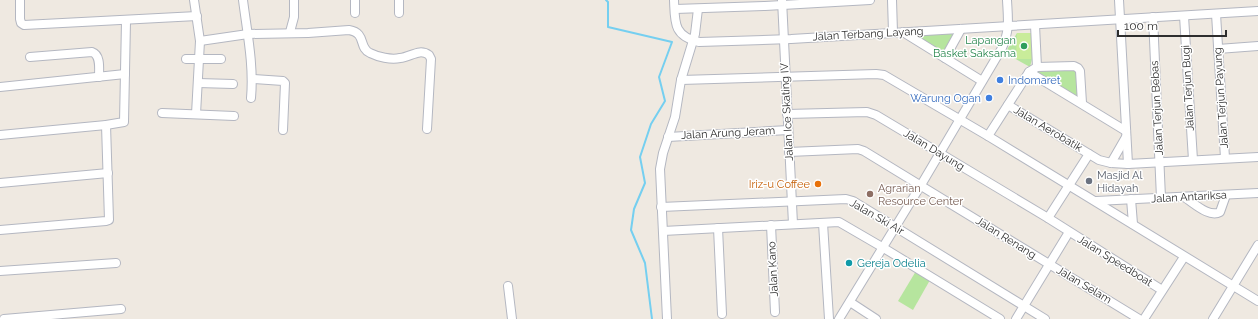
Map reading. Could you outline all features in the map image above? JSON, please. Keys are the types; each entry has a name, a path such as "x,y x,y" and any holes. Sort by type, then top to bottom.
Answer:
{"street":[{"path":"20,0 20,18 21,23 24,25 126,21 197,16"},
{"path":"194,0 200,41 196,114"},
{"path":"243,0 252,79 251,98"},
{"path":"290,32 294,17 294,0"},
{"path":"355,0 355,14"},
{"path":"399,0 399,13"},
{"path":"674,0 675,21 678,31 693,41"},
{"path":"675,9 698,9 712,4 870,0"},
{"path":"892,0 893,32"},
{"path":"838,319 850,302 921,185 1002,48 1007,36 1008,27 1007,0"},
{"path":"1119,0 1128,164"},
{"name":"Jalan Ice Skating IV","path":"782,3 793,224"},
{"path":"668,137 674,117 681,80 697,26 698,9"},
{"name":"Jalan Terbang Layang","path":"693,41 784,39 1258,12"},
{"name":"Jalan Terjun Payung","path":"1216,14 1225,158"},
{"name":"Jalan Terjun Bugi","path":"1184,16 1193,160"},
{"name":"Jalan Terjun Bebas","path":"1153,17 1161,198"},
{"path":"0,134 122,123 125,120 126,21"},
{"path":"1035,25 1037,67"},
{"path":"945,58 961,29"},
{"path":"200,41 248,34 290,32 308,33 349,30 355,31 359,34 365,49 369,53 395,59 425,52 431,59 427,129"},
{"path":"903,32 982,80"},
{"path":"1218,49 1258,46 1258,54"},
{"path":"30,57 92,52 98,57 99,77"},
{"path":"186,59 222,59"},
{"path":"988,136 1029,72 1037,67 1074,66 1078,68 1080,71 1082,103"},
{"path":"1029,72 1082,103 1127,134"},
{"path":"0,87 125,74"},
{"path":"681,80 884,75 1096,201 1184,257 1258,301"},
{"path":"252,79 283,81 286,83 283,130"},
{"path":"198,83 233,84"},
{"name":"Jalan Aerobatik","path":"1008,105 1088,154 1099,160 1111,163 1160,163 1258,157"},
{"path":"162,112 234,116"},
{"name":"Jalan Dayung","path":"787,114 867,112 876,115 1069,232"},
{"path":"0,230 106,221 110,218 106,125"},
{"name":"Jalan Arung Jeram","path":"667,319 660,169 668,137 788,130"},
{"path":"1111,163 1127,134"},
{"name":"Jalan Renang","path":"789,152 858,149 921,185 1049,264"},
{"path":"1048,218 1088,154"},
{"path":"0,183 108,173"},
{"name":"Jalan Antariksa","path":"1096,201 1258,193"},
{"path":"1184,197 1210,213 1215,214 1220,212 1226,195"},
{"name":"Jalan Ski Air","path":"662,207 846,199 853,201 1045,319"},
{"path":"1131,199 1133,224"},
{"name":"Jalan Ski Air","path":"663,231 839,222 1000,319"},
{"path":"823,223 829,319"},
{"name":"Jalan Kano","path":"771,225 775,312"},
{"path":"718,228 722,314"},
{"path":"1016,319 1069,232"},
{"name":"Jalan Speedboat","path":"1069,232 1162,290"},
{"path":"1213,319 1258,245"},
{"path":"1144,319 1184,257"},
{"path":"0,271 116,262"},
{"name":"Jalan Selam","path":"1049,264 1139,319"},
{"path":"508,286 512,319"},
{"path":"850,302 876,319"},
{"path":"4,319 121,309"}],"green space":[{"path":"954,32 943,53 912,34"},
{"name":"Lapangan Basket Saksama","path":"1017,33 1032,33 1032,59 1030,67 1005,53"},
{"name":"Lapangan Basket Saksama","path":"1017,33 1032,33 1032,59 1016,59"},
{"path":"1071,68 1076,72 1078,97 1038,74 1039,70"},
{"path":"916,271 930,280 913,310 898,301"}],"waterway":[{"path":"606,0 608,2 608,27 672,42 659,77 665,101 651,124 640,157 645,183 634,209 631,230 645,263 652,319"}],"place":[{"name":"Lapangan Basket Saksama","path":"1024,46"},
{"name":"Indomaret","path":"1000,80"},
{"name":"Warung Ogan","path":"989,98"},
{"name":"Masjid Al Hidayah","path":"1089,181"},
{"name":"Iriz-u Coffee","path":"818,184"},
{"name":"Agrarian Resource Center","path":"870,194"},
{"name":"Gereja Odelia","path":"849,263"}]}
